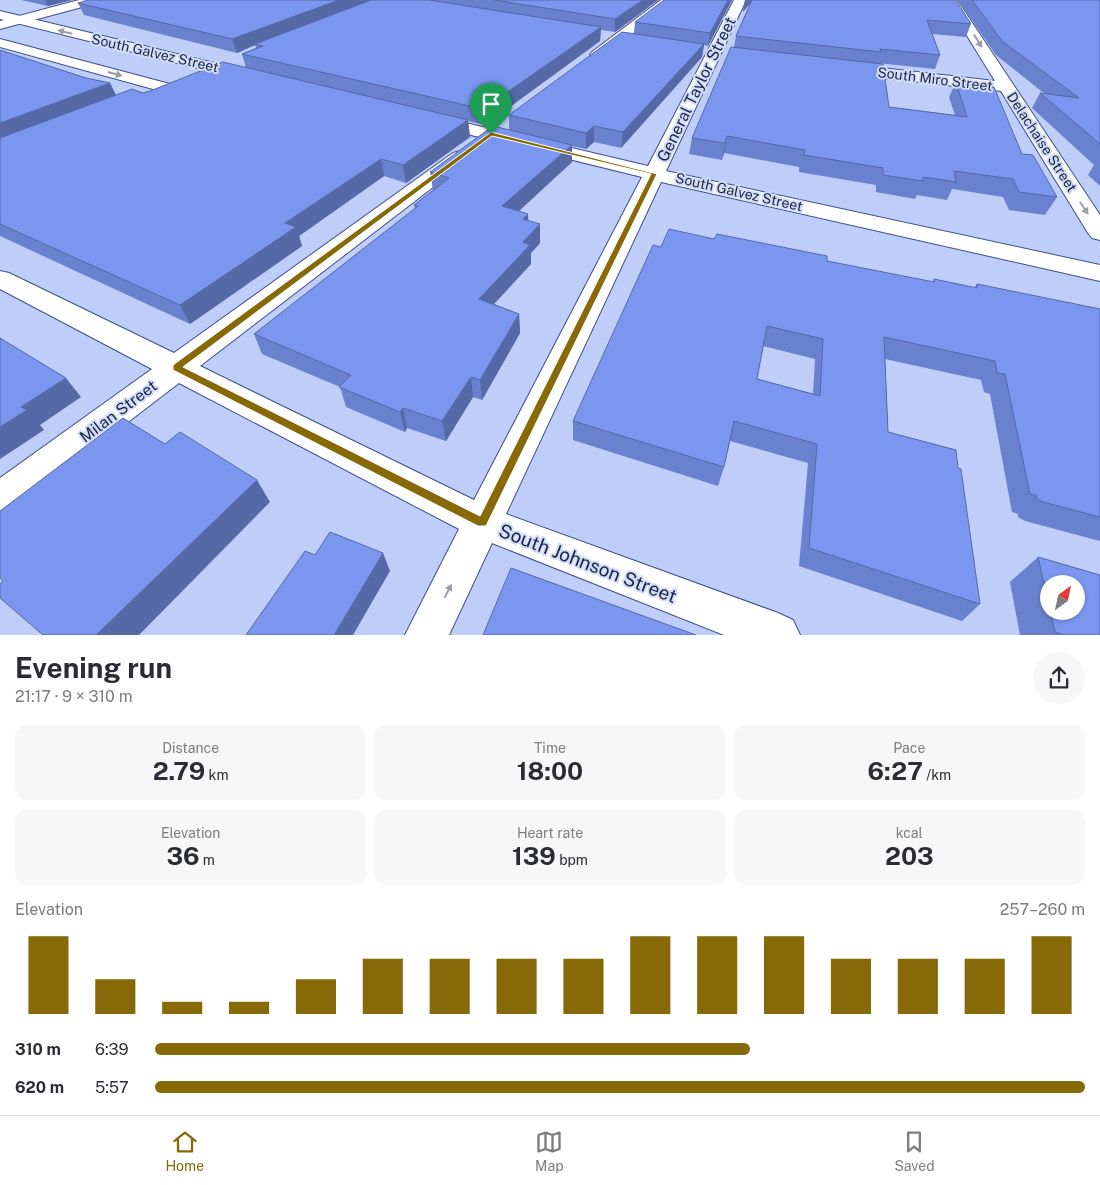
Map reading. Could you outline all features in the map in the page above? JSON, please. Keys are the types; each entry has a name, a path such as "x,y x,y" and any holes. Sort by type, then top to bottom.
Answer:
{"street":[{"path":"0,25 93,0"},
{"path":"578,69 669,0"},
{"name":"General Taylor Street","path":"427,635 712,53 740,0"},
{"name":"Delachaise Street","path":"947,0 1007,87 1100,233"},
{"path":"0,8 13,5"},
{"name":"South Galvez Street","path":"0,15 260,78"},
{"name":"South Galvez Street","path":"0,43 164,87"},
{"path":"137,98 242,57"},
{"name":"South Miro Street","path":"831,67 1007,87"},
{"name":"South Galvez Street","path":"414,115 654,174 1100,273"},
{"name":"Milan Street","path":"0,499 514,116"},
{"name":"South Johnson Street","path":"0,279 482,522 778,635"}],"building":[{"path":"88,0 339,0 232,39 78,3"},
{"path":"371,0 429,0 601,27 483,109 242,54 263,46 255,44"},
{"path":"494,0 643,0 615,19"},
{"path":"664,0 728,0 710,33 635,22"},
{"path":"752,0 956,0 971,24 927,20 940,55 880,49 881,52 736,36"},
{"path":"972,0 1100,0 1100,144 1040,93 1079,98 1002,41"},
{"path":"622,32 704,44 623,132 594,126 586,133 509,115"},
{"path":"731,47 883,64 889,107 967,117 956,82 994,87 1022,154 1033,155 1057,197 1019,192 1013,179 954,171 956,182 923,177 923,181 883,175 883,168 804,155 805,150 727,136 725,143 692,138"},
{"path":"0,50 86,78 110,83 0,123"},
{"path":"223,62 468,120 403,165 381,159 285,223 296,227 180,305 0,224 0,138 132,89 143,93 150,91"},
{"path":"493,126 572,145 502,206 528,214 523,219 540,224 523,242 530,245 479,299 519,314 480,380 471,377 442,421 403,408 400,412 339,387 351,375 254,334 418,206 414,205 449,178 430,172"},
{"path":"669,229 714,239 717,234 827,256 827,261 934,282 934,279 977,288 977,284 1100,309 1100,517 1043,502 1036,498 1036,495 1030,494 1005,374 997,373 995,361 884,337 888,432 956,450 958,468 961,469 980,604 809,548 817,444 734,421 724,467 573,421 653,245 661,247","holes":["767,326 823,339 820,396 757,379"]},
{"path":"0,338 66,378 21,407 27,410 0,427"},
{"path":"123,418 165,444 180,432 257,480 96,635 43,635 0,598 0,584 3,581 0,578 0,511"},
{"path":"330,532 383,553 334,635 246,635 305,551 315,555"},
{"path":"1038,557 1100,575 1100,635 1064,635 1055,632 1052,620 1085,620 1085,575 1042,575"},
{"path":"511,568 696,635 483,635"}],"route":[{"path":"491,134 654,174 482,522 176,368 334,251 491,134"}]}
